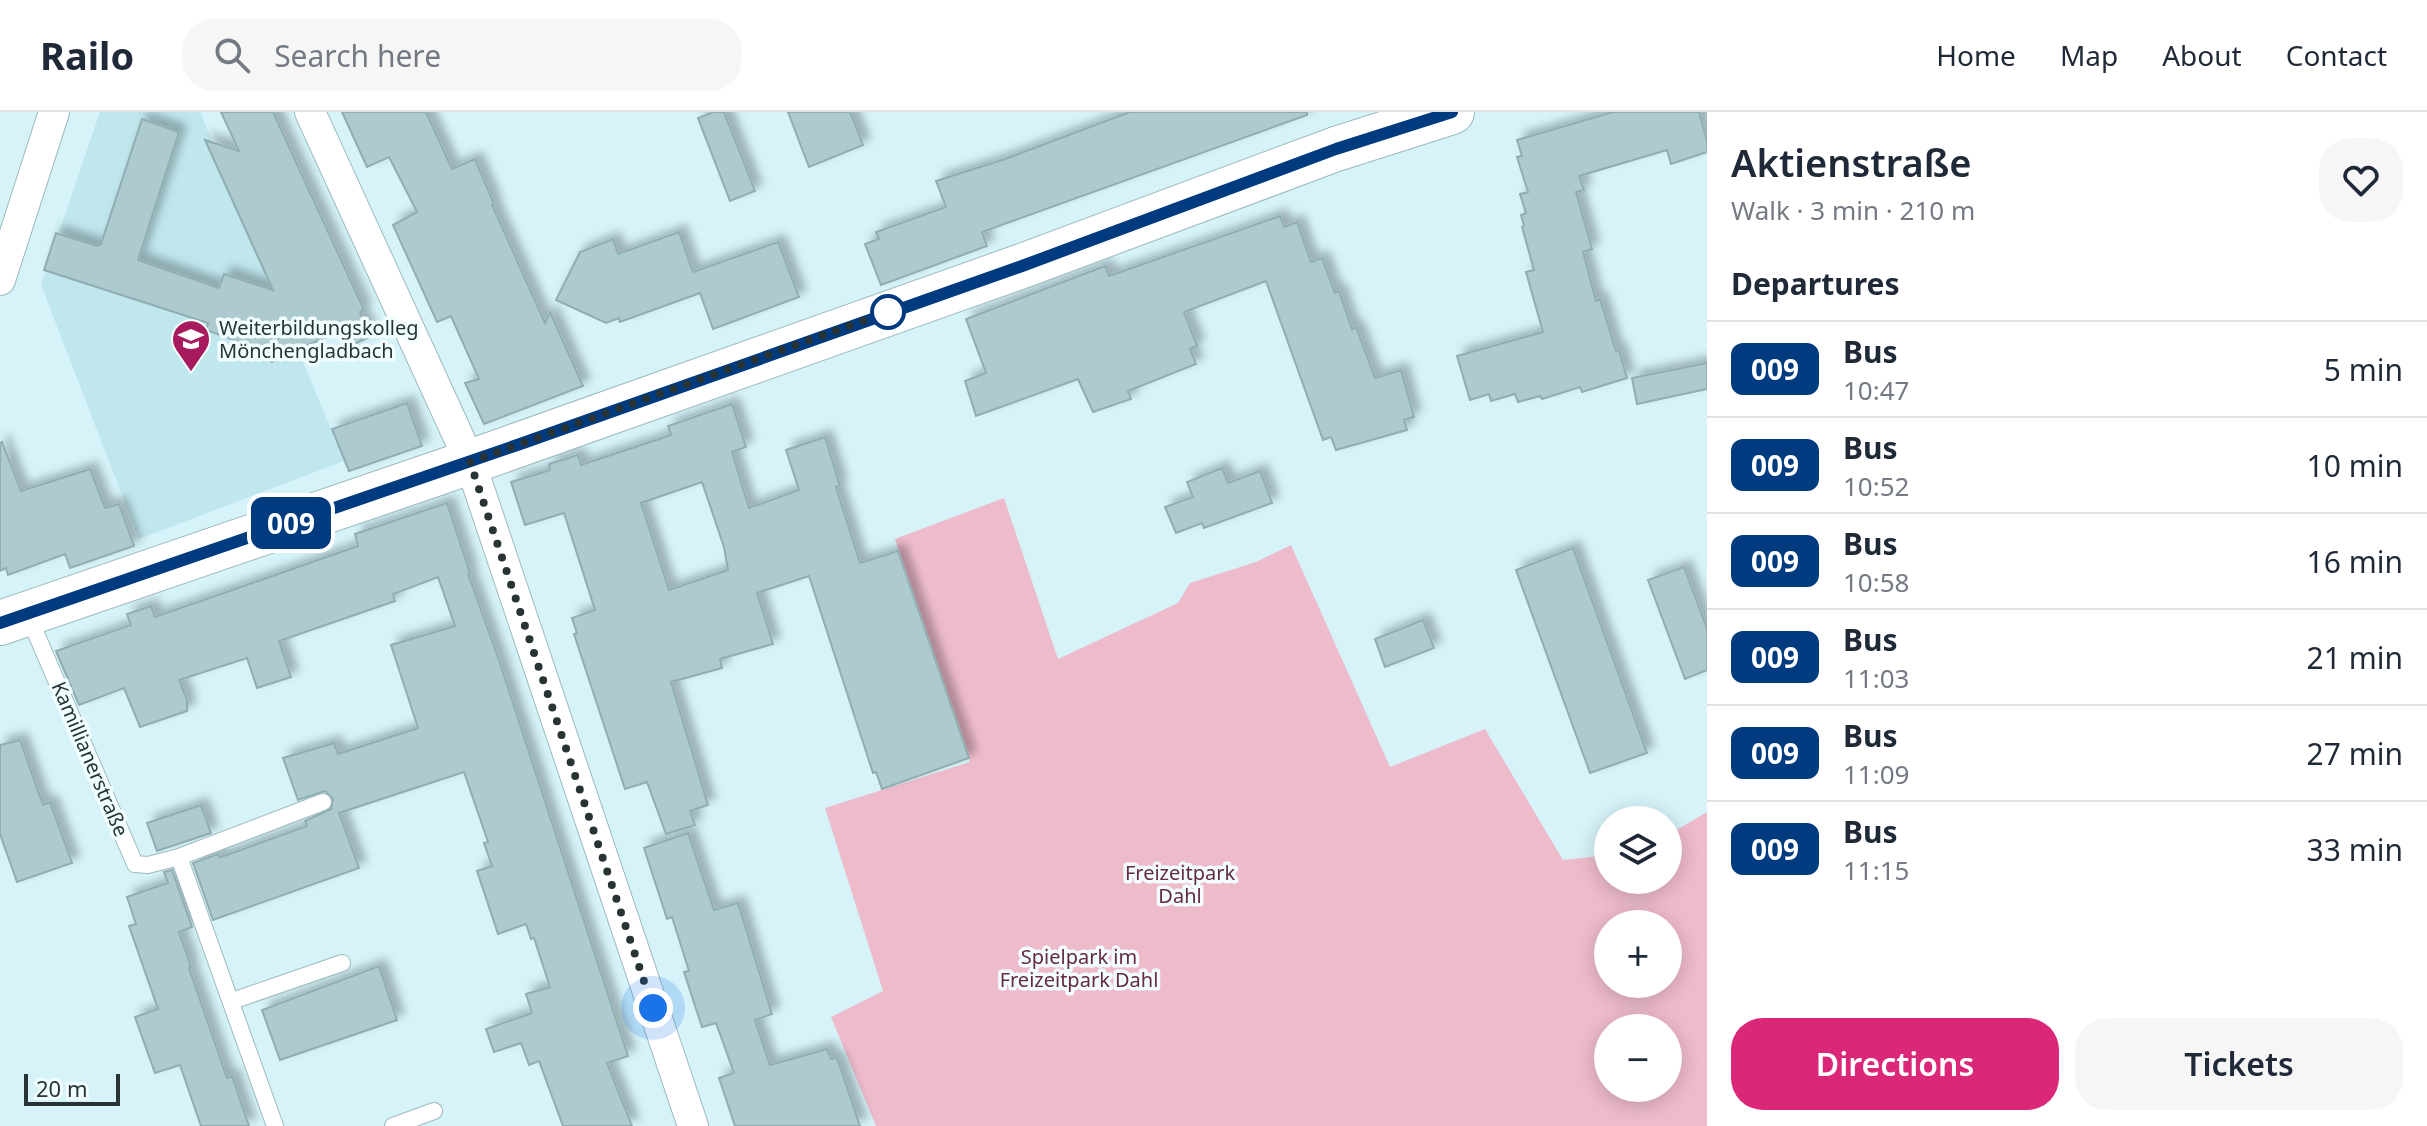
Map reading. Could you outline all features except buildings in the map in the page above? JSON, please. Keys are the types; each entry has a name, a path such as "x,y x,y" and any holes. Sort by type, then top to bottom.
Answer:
{"street":[{"path":"0,280 54,112"},
{"path":"310,112 470,462 693,1126"},
{"path":"14,618 470,462 1022,266 1368,124 1452,112"}],"lane":[{"name":"Kamillianerstraße","path":"14,618 135,864 148,865 179,857 323,802"},
{"path":"179,857 275,1126"},
{"path":"232,1001 342,963"},
{"path":"393,1126 434,1111"}],"shaded area":[{"name":"Weiterbildungskolleg Mönchengladbach","path":"100,112 200,112 344,461 139,539 41,285"}],"green space":[{"name":"Freizeitpark Dahl","path":"1004,498 1058,659 1178,603 1190,583 1256,562 1291,545 1390,767 1485,729 1563,860 1594,857 1594,894 1682,894 1682,827 1707,812 1707,1126 876,1126 831,1017 883,991 825,808 970,762 895,539"}],"bus line":[{"name":"009","path":"0,623 426,478 1022,266 1336,149 1452,112"}],"place":[{"name":"Weiterbildungskolleg Mönchengladbach","path":"191,373"}],"route":[{"path":"653,1008 470,462 888,312"}],"park label":[{"name":"Spielpark im Freizeitpark Dahl","path":"1079,968"}]}
